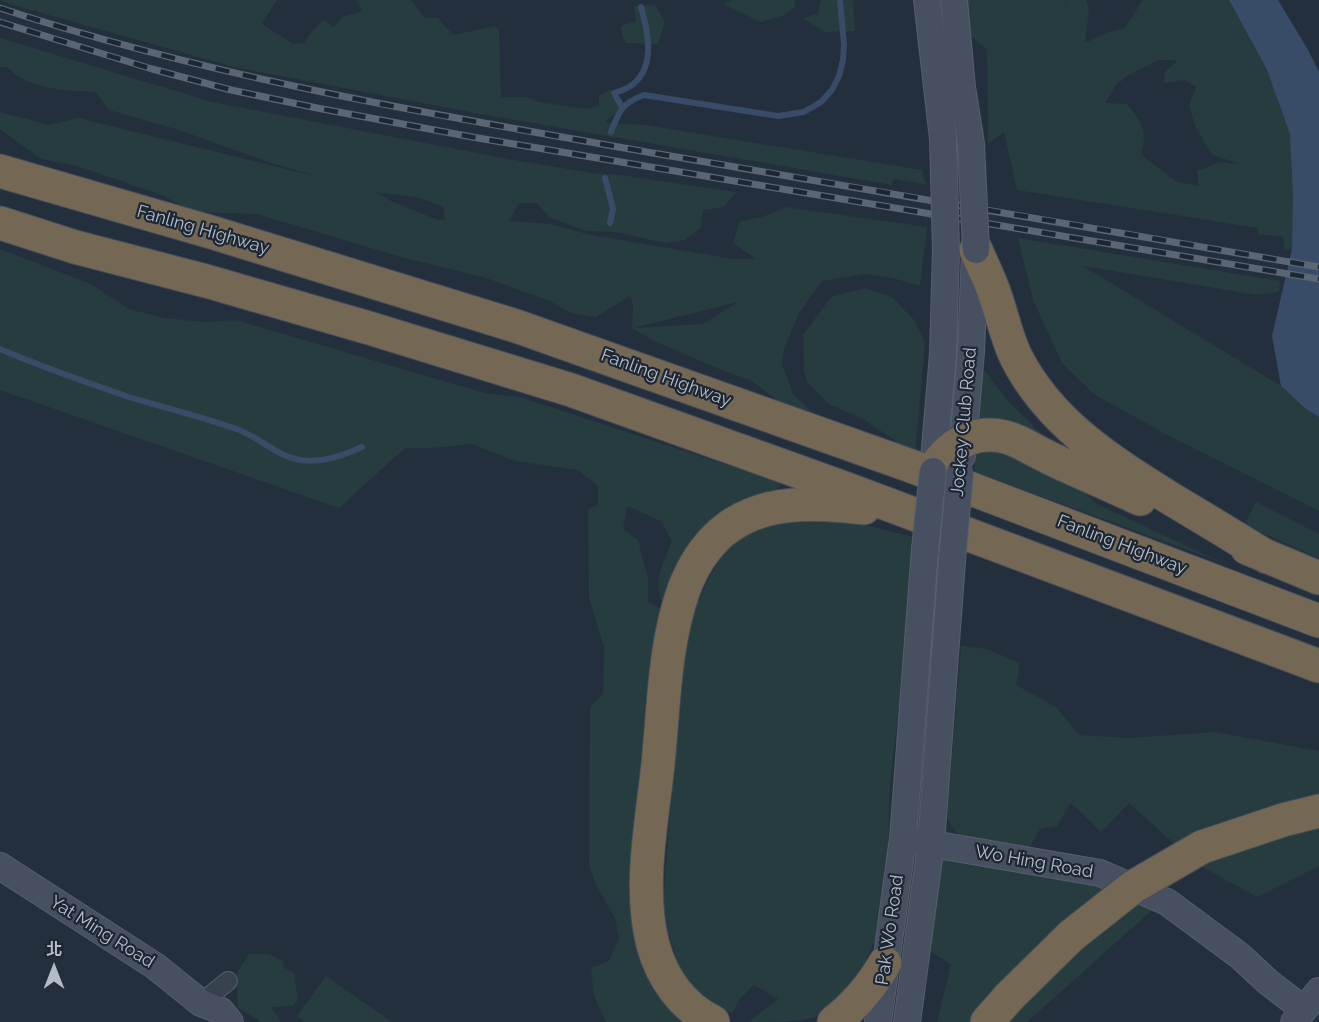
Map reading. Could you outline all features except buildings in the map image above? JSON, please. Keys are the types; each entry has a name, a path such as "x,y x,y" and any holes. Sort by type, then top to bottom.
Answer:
{"highway":[{"name":"Fanling Highway","path":"0,171 214,233 516,326 911,466 1319,621"},
{"path":"0,223 75,247 206,281 358,325 560,386 1208,623 1319,666"},
{"path":"961,250 994,292 1000,315 1017,358 1031,381 1075,434 1116,464 1268,557"},
{"path":"933,471 945,452 970,433 1017,441 1268,557 1319,578"},
{"path":"713,1022 680,998 667,979 654,948 647,906 648,865 668,663 673,629 684,590 698,559 720,534 739,521 764,510 798,504 905,512"},
{"path":"987,1022 1071,936 1133,887 1202,847 1283,820 1319,812"},
{"path":"834,1022 854,1007 870,988 885,963"}],"main road":[{"name":"Jockey Club Road","path":"927,0 943,139 961,250 971,352 970,433 952,561 931,844"},
{"name":"Jockey Club Road","path":"903,838 925,549 943,354 961,250 971,144 962,87 954,0"},
{"name":"Wo Hing Road","path":"903,838 1100,873 1167,902 1240,956 1268,982 1306,1007"},
{"name":"Pak Wo Road","path":"878,1022 903,838"},
{"name":"Pak Wo Road","path":"907,1022 931,844"},
{"name":"Yat Ming Road","path":"0,866 155,966 202,1013 221,1011 230,1022"}],"street":[{"path":"202,1013 228,981"}],"green space":[{"path":"0,0 277,0 262,24 293,44 304,43 312,31 324,20 334,27 342,17 362,12 355,0 411,0 424,17 438,18 453,35 495,26 499,29 501,97 526,97 539,102 589,109 599,105 599,96 610,89 622,107 605,122 645,125 922,170 928,185 894,179 892,185 480,114 234,67"},
{"path":"734,0 794,0 796,6 785,15 761,22 723,4"},
{"path":"821,0 853,0 855,31 825,32 803,18 818,13"},
{"path":"956,0 1067,0 1065,7 1068,0 1086,0 1089,8 1085,43 1108,32 1124,29 1143,0 1229,0 1272,82 1290,134 1294,177 1292,249 1285,250 1283,237 1258,234 1258,228 1017,190 1004,132 988,144 987,49 962,29","holes":["1159,60 1178,60 1165,72 1164,83 1185,80 1196,87 1189,105 1195,126 1212,155 1240,164 1220,162 1197,171 1199,186 1177,182 1141,155 1144,133 1136,116 1127,104 1105,103 1116,85 1130,74"]},
{"path":"655,5 665,22 658,44 626,43 621,26 636,21 634,6"},
{"path":"0,38 212,102 508,159 592,173 736,192 724,207 703,210 700,228 685,240 665,243 616,232 586,231 549,217 537,203 519,203 509,221 550,224 591,235 733,259 756,259 733,243 740,221 762,217 786,207 927,227 920,286 893,278 865,274 822,281 799,313 784,349 782,364 793,394 812,412 784,405 750,380 654,341 632,328 633,304 630,296 596,317 571,313 550,301 486,278 401,257 257,214 193,212 162,195 77,166 41,159 0,129 0,112 49,125 78,118 323,178 271,163 179,130 109,110 96,92 48,88 27,81 7,67 0,67","holes":["375,192 416,197 443,206 445,220 438,220","738,302 703,324 636,328 637,327"]},
{"path":"1018,238 1280,281 1279,292 1256,295 1083,266 1281,386 1306,409 1319,417 1319,511 1173,438 1095,395 1062,363 1033,300"},
{"path":"0,249 91,284 129,309 164,318 205,322 236,320 484,393 520,397 782,483 665,608 661,599 659,582 672,541 661,521 627,506 623,529 638,540 648,579 648,602 661,609 663,620 636,894 688,1022 606,1022 594,996 591,968 609,961 619,937 615,918 596,885 589,865 590,708 603,693 604,647 589,598 588,510 598,504 598,486 578,470 515,461 472,444 405,448 339,508 0,390"},
{"path":"865,288 892,297 915,321 925,343 915,454 863,419 829,404 807,382 804,369 803,335 831,297"},
{"path":"981,366 1007,400 1047,439 1006,419 976,418"},
{"path":"975,446 1051,463 1097,504 1223,563 975,472"},
{"path":"1256,502 1319,534 1319,558 1244,525"},
{"path":"806,511 914,537 908,632 890,790 885,896 878,930 869,953 854,979 836,1002 826,1011 809,1019 753,1022 749,1021 778,999 754,985 739,1000 732,1014 702,994 693,986 681,968 672,946 667,924 663,902 682,662 692,614 727,547 753,525"},
{"path":"961,646 987,649 1020,663 1016,685 1056,707 1079,735 1129,738 1215,732 1319,751 1319,866 1257,897 1197,864 1129,803 1101,832 1071,803 1057,826 1040,829 1025,856 1158,905 1027,1022 937,1022 951,965 885,920 892,871 923,874 940,852 963,843 947,818"},
{"path":"249,954 269,954 284,962 283,967 294,973 298,1000 293,1006 271,1007 281,1022 262,1022 238,1008 237,973"},
{"path":"326,976 392,1022 305,1022 297,1016"}],"water":[{"path":"1229,0 1278,0 1319,72 1319,417 1306,409 1281,386 1272,336 1292,249 1293,194 1290,134 1267,70"}],"waterway":[{"path":"611,132 622,109 631,101 644,95 778,116 804,112 821,102 832,90 839,76 844,45 840,0"},
{"path":"622,107 614,93 630,86 640,77 647,59 648,37 641,7"},
{"path":"605,178 613,209 610,223"},
{"path":"0,349 129,397 239,430 292,458 308,461 324,460 362,447"}],"railway":[{"path":"0,8 163,55 327,93 492,125 1319,267"},
{"path":"0,22 152,69 231,90 317,108 472,137 1319,279"}]}
